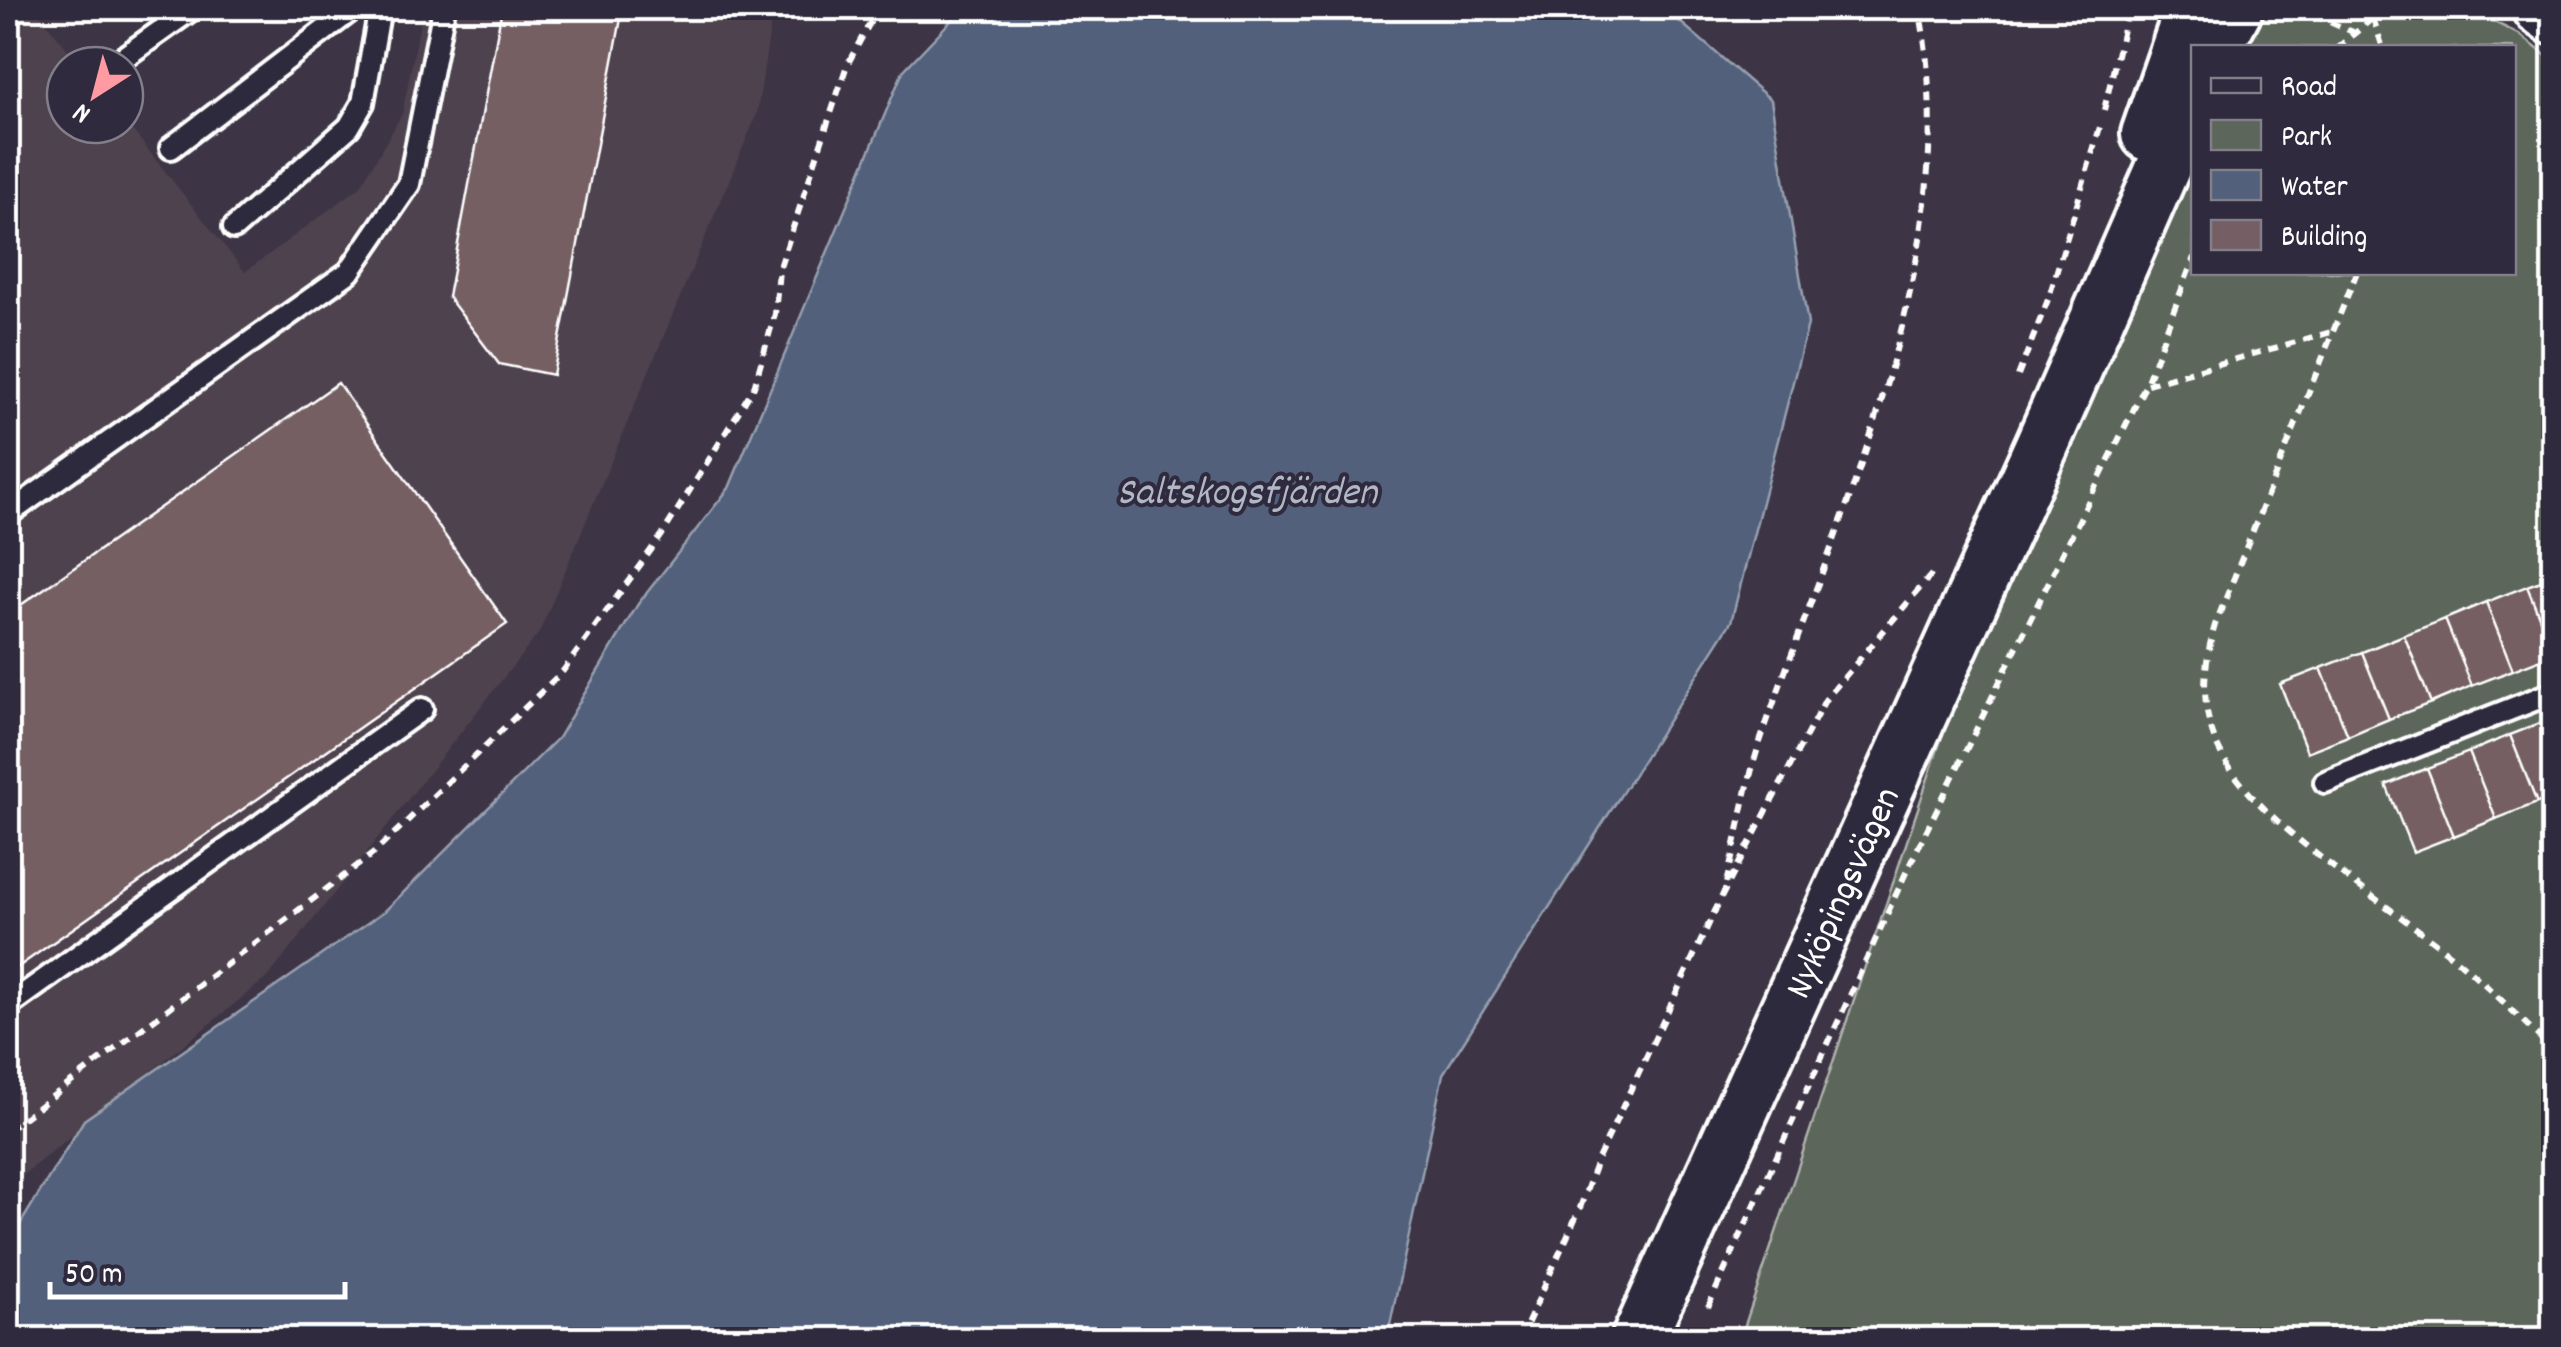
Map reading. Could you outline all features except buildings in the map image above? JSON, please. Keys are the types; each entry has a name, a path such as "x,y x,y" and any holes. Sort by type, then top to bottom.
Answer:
{"main road":[{"path":"2126,196 2160,8"},
{"name":"Nyköpingsvägen","path":"2042,445 2192,8"},
{"path":"2217,45 2236,8"},
{"path":"2540,8 2554,18"},
{"name":"Nyköpingsvägen","path":"1638,1340 2042,445 2191,104"}],"lane":[{"path":"141,45 193,8"},
{"path":"171,148 354,8"},
{"path":"234,228 349,127 363,104 380,8"},
{"path":"8,514 349,272 409,184 444,8"},
{"path":"2325,782 2554,692"},
{"path":"8,1006 422,710"}],"path":[{"path":"8,1130 374,853 563,670 662,535 754,387 775,314 779,270 846,65 878,8"},
{"path":"1723,894 1759,746 1832,554 1923,236 1931,100 1919,8"},
{"path":"2012,390 2049,298 2097,142 2128,8"},
{"path":"2296,8 2353,32"},
{"path":"2341,45 2373,18 2378,8"},
{"path":"2373,18 2382,45"},
{"path":"1701,1322 1909,866 2146,384 2191,265"},
{"path":"2356,275 2215,624 2203,666 2205,708 2223,757 2254,798 2351,880 2450,954 2554,1051"},
{"path":"2146,384 2331,332"},
{"path":"1520,1340 1580,1208 1597,1160 1723,894 1825,700 1934,572"}],"shaded area":[{"path":"8,8 35,8 64,45 45,45 45,145 144,145 245,272 360,187 402,114 423,8 773,8 757,114 539,633 269,976 8,1187"}],"green space":[{"path":"2264,8 2465,8 2519,34 2554,62 2553,1339 1740,1340 1978,629 2167,230 2191,164 2191,275 2516,275 2516,45 2236,45 2243,25"}],"water":[{"name":"Saltskogsfjärden","path":"963,8 1664,8 1771,100 1808,324 1731,622 1443,1074 1387,1339 8,1339 8,1244 84,1120 386,910 558,738 638,604 729,488 903,71"}]}
